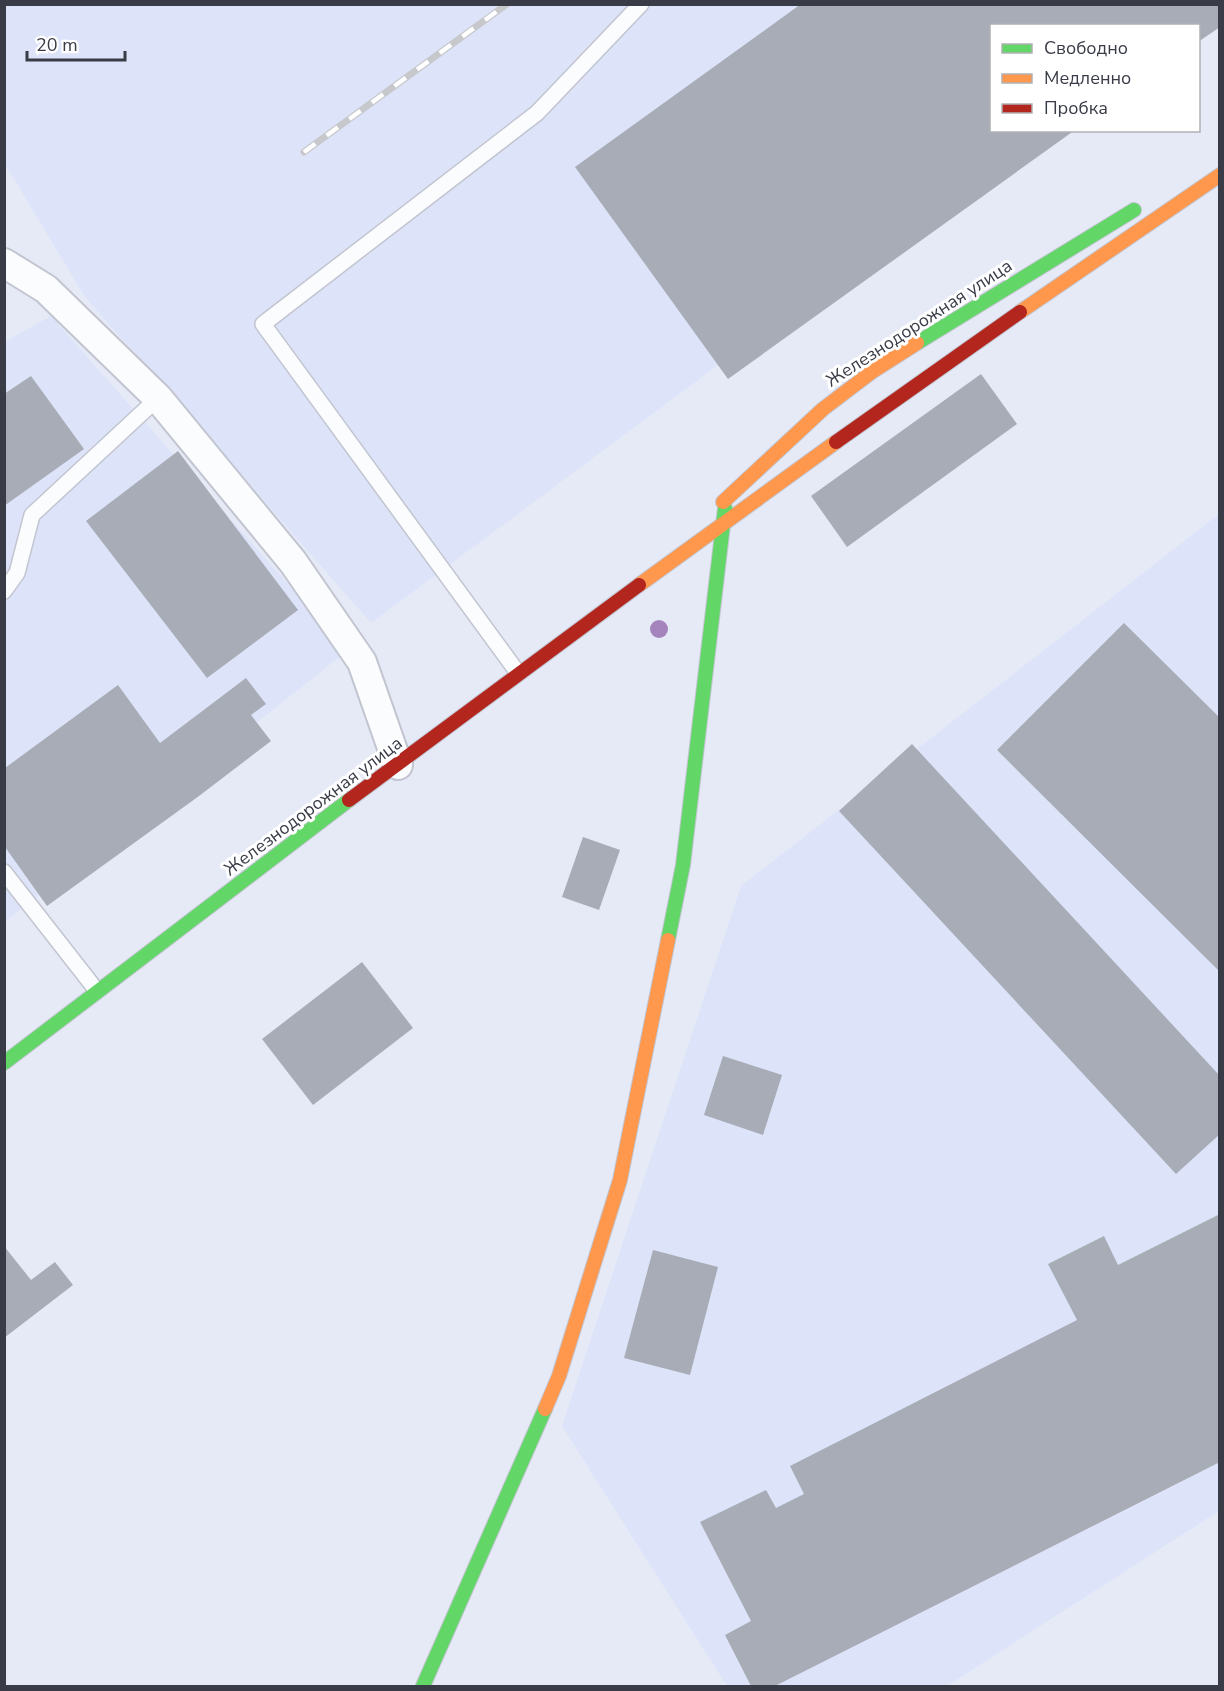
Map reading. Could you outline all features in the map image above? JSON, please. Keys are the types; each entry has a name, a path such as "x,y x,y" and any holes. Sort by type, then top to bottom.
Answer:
{"street":[{"path":"1179,187 1220,167"},
{"name":"Железнодорожная улица","path":"4,1063 518,672 645,579 1017,315 1220,175"},
{"name":"Железнодорожная улица","path":"645,579 824,409 873,370 1108,224 1148,203"},
{"path":"4,263 46,289 158,398 293,562 362,662 398,765"},
{"path":"423,1686 559,1376 620,1180 683,865 726,500"}],"lane":[{"path":"518,672 263,324 537,113 641,4"},
{"path":"4,591 17,573 32,515 158,398"},
{"path":"4,872 97,991"}],"shaded area":[{"path":"5,5 1202,5 1012,24 990,24 990,132 1032,132 371,623 85,297 5,164"},
{"path":"51,316 347,651 5,922 5,342"},
{"path":"1219,514 1219,1511 947,1686 727,1686 562,1426 741,886"}],"building":[{"path":"801,4 1220,4 1220,27 1200,41 1200,24 990,24 990,132 1072,132 728,379 575,167"},
{"path":"981,374 1017,424 847,547 811,496"},
{"path":"31,376 84,449 4,506 4,394"},
{"path":"178,451 298,610 207,678 86,521"},
{"path":"1124,623 1220,718 1220,972 997,750"},
{"path":"246,678 266,704 251,715 271,741 47,906 5,847 5,768 118,685 160,743"},
{"path":"912,744 1220,1076 1220,1134 1176,1174 839,811"},
{"path":"583,837 620,850 599,910 562,897"},
{"path":"362,962 413,1028 313,1105 262,1039"},
{"path":"723,1056 782,1075 763,1135 704,1115"},
{"path":"1220,1214 1220,1462 775,1686 751,1686 725,1635 751,1621 700,1522 766,1490 776,1508 804,1494 790,1466 1077,1320 1048,1264 1104,1236 1118,1265"},
{"path":"4,1246 31,1280 55,1262 73,1285 4,1338"},
{"path":"653,1250 718,1267 690,1375 624,1358"}],"railway":[{"path":"304,152 507,4"}],"traffic: fast":[{"path":"917,343 1134,210"},
{"path":"668,940 683,865 725,508"},
{"path":"4,1063 349,800"},
{"path":"423,1686 545,1409"}],"traffic: slow":[{"path":"1020,312 1220,175"},
{"path":"723,502 823,409 873,371 917,343"},
{"path":"639,585 836,442"},
{"path":"545,1409 559,1376 620,1180 668,940"}],"traffic: jam":[{"path":"836,442 1020,312"},
{"path":"349,800 639,585"}]}
